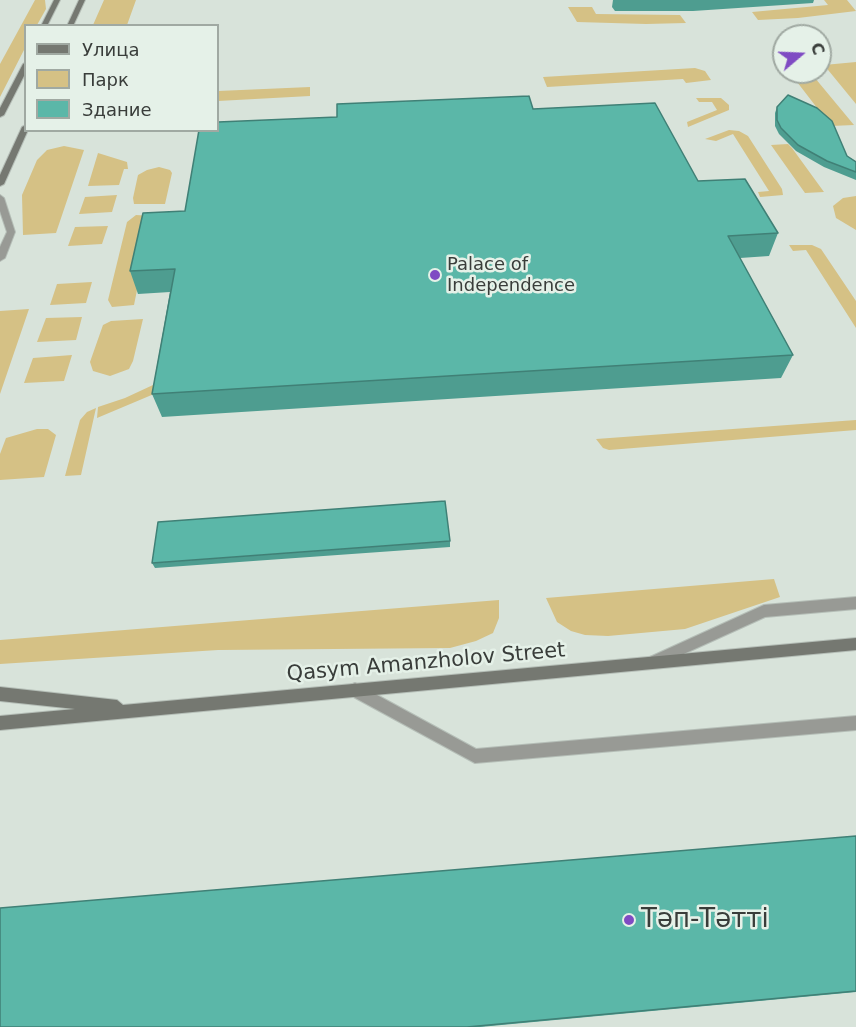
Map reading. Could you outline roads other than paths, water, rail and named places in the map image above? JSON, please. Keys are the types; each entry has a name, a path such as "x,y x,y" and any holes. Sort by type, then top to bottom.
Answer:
{"street":[{"path":"45,24 57,0"},
{"path":"71,24 82,0"},
{"path":"0,116 24,68"},
{"path":"0,184 24,131"},
{"name":"Qasym Amanzholov Street","path":"0,723 856,644"},
{"path":"0,694 151,710"}],"lane":[{"path":"0,198 11,232 0,258"},
{"path":"648,665 764,611 856,603"},
{"path":"355,690 475,756 856,723"}],"place":[{"name":"Palace of Independence","path":"435,275"},
{"name":"Тәп-Тәтті","path":"629,920"}]}
